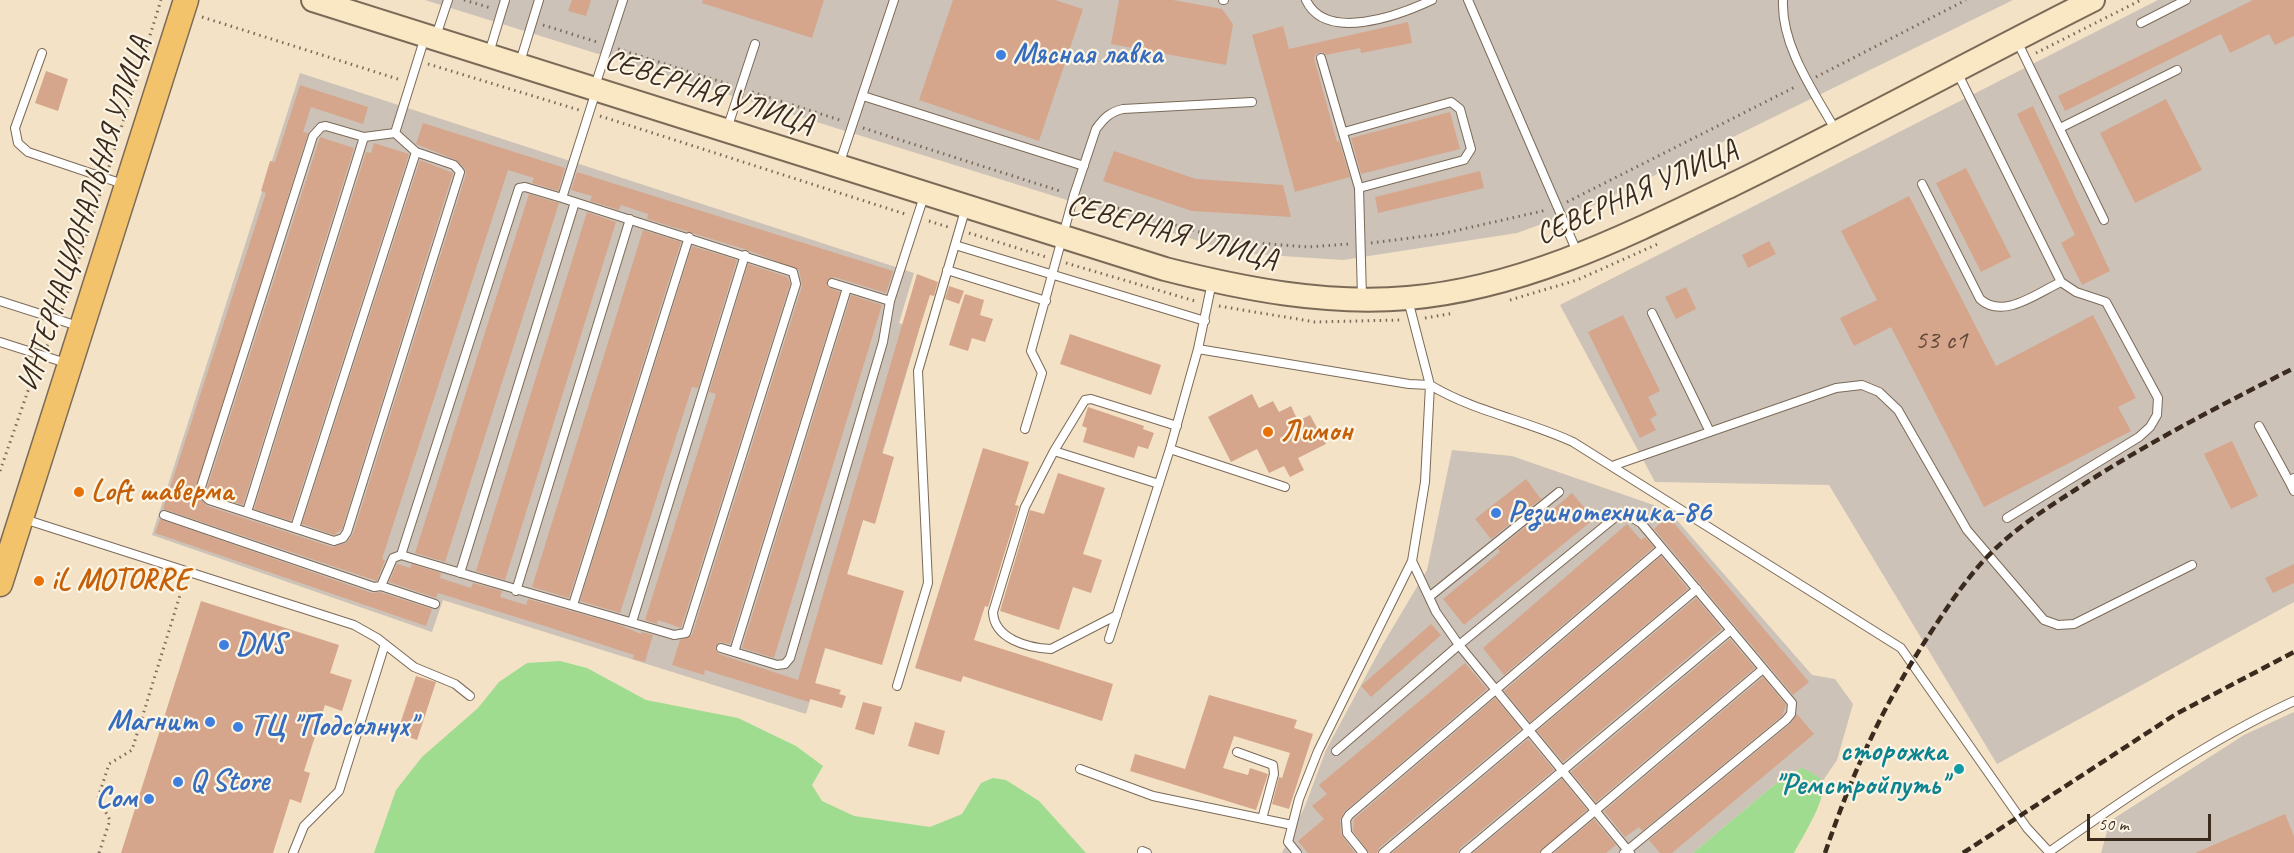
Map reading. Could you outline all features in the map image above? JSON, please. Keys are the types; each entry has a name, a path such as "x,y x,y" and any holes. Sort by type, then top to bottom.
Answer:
{"main road":[{"name":"СЕВЕРНАЯ УЛИЦА","path":"313,0 596,87 966,207 1212,281 1314,298 1362,299 1410,309 1528,274 1579,256 1655,222 1956,70 2021,48 2093,0"},
{"name":"ИНТЕРНАЦИОНАЛЬНАЯ УЛИЦА","path":"0,584 82,327 116,182 172,4"}],"lane":[{"path":"395,133 414,73 448,0"},
{"path":"488,53 505,0"},
{"path":"520,63 539,0"},
{"path":"562,198 623,0"},
{"path":"838,166 894,0"},
{"path":"1306,0 1319,17 1338,24 1406,12 1432,0"},
{"path":"1468,0 1579,256"},
{"path":"1783,0 1786,32 1808,81 1836,132"},
{"path":"2141,23 2186,0"},
{"path":"726,130 755,44"},
{"path":"2021,48 2104,220"},
{"path":"42,53 15,128 18,143 28,152 116,182"},
{"path":"1321,58 1359,188 1362,299"},
{"path":"1956,70 2061,282 2076,292 2098,298 2113,310 2158,398 2157,415 2150,427 2139,437 2007,518"},
{"path":"2060,128 2178,70"},
{"path":"863,96 1084,166"},
{"path":"1025,429 1042,373 1031,351 1074,195 1096,129 1111,112 1123,109 1252,102"},
{"path":"1344,132 1451,102 1460,109 1471,149 1464,160 1359,188"},
{"path":"326,126 364,138 395,133 416,152 454,165 460,172 460,177 347,532 343,538 334,541 209,500 201,492 201,487 313,136 321,127 326,126"},
{"path":"246,512 364,138"},
{"path":"295,528 416,152"},
{"path":"1922,184 1980,299 1987,305 2006,308 2061,282"},
{"path":"381,586 389,562 401,555 515,194 519,188 525,187 787,267 796,277 796,284 686,633 674,635 573,605 516,591 401,555"},
{"path":"721,648 777,665 784,664 790,658 883,342 890,301 925,194"},
{"path":"460,573 575,202"},
{"path":"897,686 928,584 918,371 966,207"},
{"path":"516,591 630,219"},
{"path":"573,605 689,237"},
{"path":"955,245 1205,321"},
{"path":"632,622 745,255"},
{"path":"947,270 1046,301"},
{"path":"1109,639 1177,426 1205,321 1212,281"},
{"path":"832,283 890,301"},
{"path":"734,652 847,288"},
{"path":"0,301 82,327"},
{"path":"1287,853 1292,825 1318,751 1412,561 1425,482 1430,385 1410,309"},
{"path":"1652,313 1710,432"},
{"path":"0,342 70,365"},
{"path":"1198,349 1398,383 1430,385 1462,403 1554,432 1615,465 1901,648 2026,828 2050,853 2106,812 2238,729 2294,701"},
{"path":"1615,465 1836,388 1862,385 1879,392 1898,410 1967,530 2044,620 2058,625 2074,624 2192,565"},
{"path":"1117,615 1052,649 1015,641 999,630 993,620 993,612 1025,507 1054,451 1085,400 1091,399 1177,426"},
{"path":"2259,426 2291,480 2294,491"},
{"path":"1170,449 1285,488"},
{"path":"1054,451 1159,484"},
{"path":"1429,597 1559,492"},
{"path":"1336,751 1459,645 1618,515 1626,513 1634,517 1662,548 1792,703 1791,714 1627,852 1459,645 1436,612 1412,561"},
{"path":"164,514 374,587 381,586 435,604"},
{"path":"21,518 354,625 385,644 414,667 455,684 471,696"},
{"path":"1363,853 1347,834 1346,820 1349,815 1662,548"},
{"path":"1383,853 1696,589"},
{"path":"1464,853 1731,630"},
{"path":"293,853 304,826 339,790 385,644"},
{"path":"1545,853 1763,669"},
{"path":"1237,752 1273,765 1274,774 1262,819"},
{"path":"1080,769 1153,796 1292,825"},
{"path":"1288,842 1297,853"}],"path":[{"path":"464,0 501,11"},
{"path":"532,21 1074,195 1230,241 1308,247 1441,234 1492,225 1557,207 1966,0"},
{"path":"2021,48 2141,0"},
{"path":"0,471 32,374 43,356 116,182 172,4 400,80 428,64 959,230 1208,304 1259,315 1315,322 1366,323 1410,309 1455,313"},
{"path":"1508,301 1577,280 1660,243"},
{"path":"99,853 110,820 98,798 109,764 132,750 181,592"}],"shaded area":[{"path":"425,0 2013,0 1594,205 1517,233 1343,260 1237,253"},
{"path":"2158,0 2294,0 2294,602 1997,764 1829,485 1655,482 1560,305"},
{"path":"300,73 914,273 899,323 919,330 806,714 443,600 432,632 152,535"},
{"path":"1452,450 1512,456 1668,510 1812,675 1835,679 1853,704 1837,760 1822,782 1814,774 1785,776 1693,853 1282,853 1305,806 1326,750 1383,644 1427,570"},
{"path":"2294,712 2294,853 2101,853 2110,821 2244,735"}],"green space":[{"path":"560,661 587,668 646,700 738,718 796,746 823,766 812,785 822,801 854,816 930,827 962,814 981,783 993,778 1006,780 1039,801 1086,853 374,853 396,790 422,757 478,708 499,682 527,663"},
{"path":"1802,768 1818,777 1823,788 1818,807 1794,853 1693,853 1785,776"}],"building":[{"path":"572,0 591,0 586,16 568,11"},
{"path":"703,0 824,0 812,38 702,3"},
{"name":"Мясная лавка","path":"953,0 1055,0 1083,9 1039,141 919,100"},
{"path":"1119,0 1173,0 1222,9 1233,24 1226,65 1111,44"},
{"path":"2253,0 2294,0 2294,36 2275,45 2269,34 2230,53 2221,34 2065,111 2058,96"},
{"path":"1408,22 1412,43 1361,53 1360,48 1326,55 1322,52 1316,54 1314,58 1337,142 1339,141 1350,177 1295,192 1252,35 1283,26 1289,49"},
{"path":"46,71 68,79 58,111 35,103"},
{"path":"300,85 368,107 363,124 311,107 303,132 308,133 195,492 207,506 332,547 346,543 353,534 466,174 465,169 456,160 416,144 423,123 565,168 558,191 532,183 534,178 508,170 382,559 385,560 377,581 163,509 266,193 261,191 270,161 275,162"},
{"path":"2166,99 2202,170 2135,203 2100,133"},
{"path":"2033,106 2110,271 2082,285 2061,243 2075,235 2017,114"},
{"path":"1450,112 1460,149 1361,174 1351,138"},
{"path":"320,137 354,148 243,505 212,495 207,488"},
{"path":"374,143 409,154 291,521 254,509 366,152 371,153"},
{"path":"1114,151 1196,179 1283,185 1291,217 1192,211 1103,181"},
{"path":"420,160 453,173 342,529 334,535 302,524"},
{"path":"1966,168 2011,257 1981,272 1936,183"},
{"path":"1480,171 1484,188 1378,213 1375,197"},
{"path":"577,172 893,271 886,293 834,277 827,281 828,287 840,292 730,644 720,642 715,647 719,654 798,680 917,274 938,282 934,296 930,295 882,453 894,457 875,524 863,520 847,574 904,591 882,665 825,648 815,683 841,690 839,694 846,696 842,708 810,699 809,702 705,670 704,675 672,665 680,640 692,635 802,286 799,270 747,250 647,219 648,214 621,205 619,210 590,201 592,196 571,190"},
{"path":"529,194 559,203 445,562 415,553"},
{"path":"1909,196 1996,366 2093,315 2136,398 2118,407 2131,431 1984,507 1891,327 1854,346 1840,318 1877,300 1841,231"},
{"path":"587,212 616,222 505,580 476,571"},
{"path":"643,230 681,242 569,598 532,587"},
{"path":"1769,241 1776,254 1748,268 1742,255"},
{"path":"692,246 737,260 698,388 692,387 620,613 580,601"},
{"path":"748,264 788,277 790,284 681,628 658,620 657,624 645,620 716,394 709,392"},
{"path":"949,286 964,291 959,304 945,299"},
{"path":"1686,287 1696,309 1676,319 1665,297"},
{"path":"965,294 984,300 980,315 993,319 985,342 972,338 968,351 949,345"},
{"path":"851,295 882,305 774,658 742,648"},
{"path":"1623,315 1660,391 1648,397 1657,415 1650,419 1656,430 1640,438 1588,332"},
{"path":"1070,334 1161,365 1151,395 1060,364"},
{"name":"Лимон","path":"1252,394 1259,408 1273,401 1279,412 1291,406 1298,421 1310,415 1326,444 1298,458 1304,470 1290,477 1284,466 1269,473 1257,449 1231,462 1208,417"},
{"path":"1088,407 1144,426 1143,429 1154,433 1148,449 1138,446 1134,458 1083,442 1087,428 1082,426"},
{"path":"2232,441 2258,496 2231,509 2204,454"},
{"path":"983,448 1029,462 1015,505 1019,506 988,607 985,606 974,640 1113,684 1102,721 963,676 961,682 915,668"},
{"path":"1058,473 1105,488 1083,554 1102,560 1091,593 1073,587 1059,630 1000,611 1030,510 1044,514"},
{"path":"1526,479 1541,499 1491,539 1475,519"},
{"path":"1572,493 1594,519 1464,625 1443,599 1500,552 1498,549 1549,508 1551,511"},
{"path":"1668,516 1809,682 1793,695 1654,529"},
{"path":"160,519 372,593 380,592 432,609 426,626 155,533"},
{"path":"1627,524 1641,540 1645,537 1654,547 1504,675 1483,648"},
{"path":"1661,556 1688,589 1530,722 1504,691"},
{"path":"397,564 410,568 412,564 441,573 440,578 471,588 473,583 502,591 500,597 526,605 528,599 617,624 641,634 641,632 653,635 645,662 633,659 634,655 545,626 438,593 436,598 389,582"},
{"path":"2294,564 2294,583 2273,593 2265,578"},
{"path":"1696,598 1722,629 1563,762 1537,731"},
{"name":"ТЦ \"Подсолнух\"","path":"201,601 339,645 330,673 352,680 342,711 325,705 304,771 310,773 301,803 290,799 273,853 121,853"},
{"path":"1431,624 1441,635 1371,697 1361,686"},
{"path":"1730,639 1755,668 1596,802 1571,772"},
{"path":"1465,663 1487,689 1344,812 1340,820 1341,834 1355,853 1308,853 1298,841 1324,819 1312,806 1327,794 1319,785"},
{"path":"416,676 436,682 417,740 397,733"},
{"path":"1763,677 1786,705 1782,716 1642,831 1639,827 1625,837 1604,811"},
{"path":"1209,695 1297,720 1294,728 1313,734 1289,809 1272,804 1279,777 1282,778 1290,753 1234,736 1223,768 1248,775 1250,768 1268,774 1256,810 1130,771 1135,754 1185,769"},
{"path":"1495,698 1521,729 1379,848 1377,853 1369,853 1353,831 1354,819"},
{"path":"863,702 882,707 874,735 855,729"},
{"path":"1797,714 1814,734 1672,853 1660,853 1649,840 1790,724"},
{"path":"915,722 945,731 939,755 908,746"},
{"path":"1528,739 1554,770 1460,848 1458,853 1392,853"},
{"path":"1562,779 1587,810 1539,853 1473,853"},
{"path":"2285,814 2294,836 2294,853 2195,853"},
{"path":"1594,819 1616,845 1606,853 1554,853"}],"railway":[{"path":"1825,853 1858,766 1898,686 1951,603 1988,556 2030,520 2101,473 2183,426 2294,368"},
{"path":"1963,853 2176,714 2294,652"}],"place":[{"name":"Мясная лавка","path":"1001,55"},
{"name":"Лимон","path":"1268,432"},
{"name":"Loft шаверма","path":"79,492"},
{"name":"Резинотехника-86","path":"1496,513"},
{"name":"iL MOTORRE","path":"39,581"},
{"name":"DNS","path":"224,645"},
{"name":"Магнит","path":"210,722"},
{"name":"ТЦ \"Подсолнух\"","path":"238,727"},
{"name":"сторожка \"Ремстройпуть\"","path":"1959,769"},
{"name":"Q Store","path":"178,782"},
{"name":"Сом","path":"149,799"}]}
